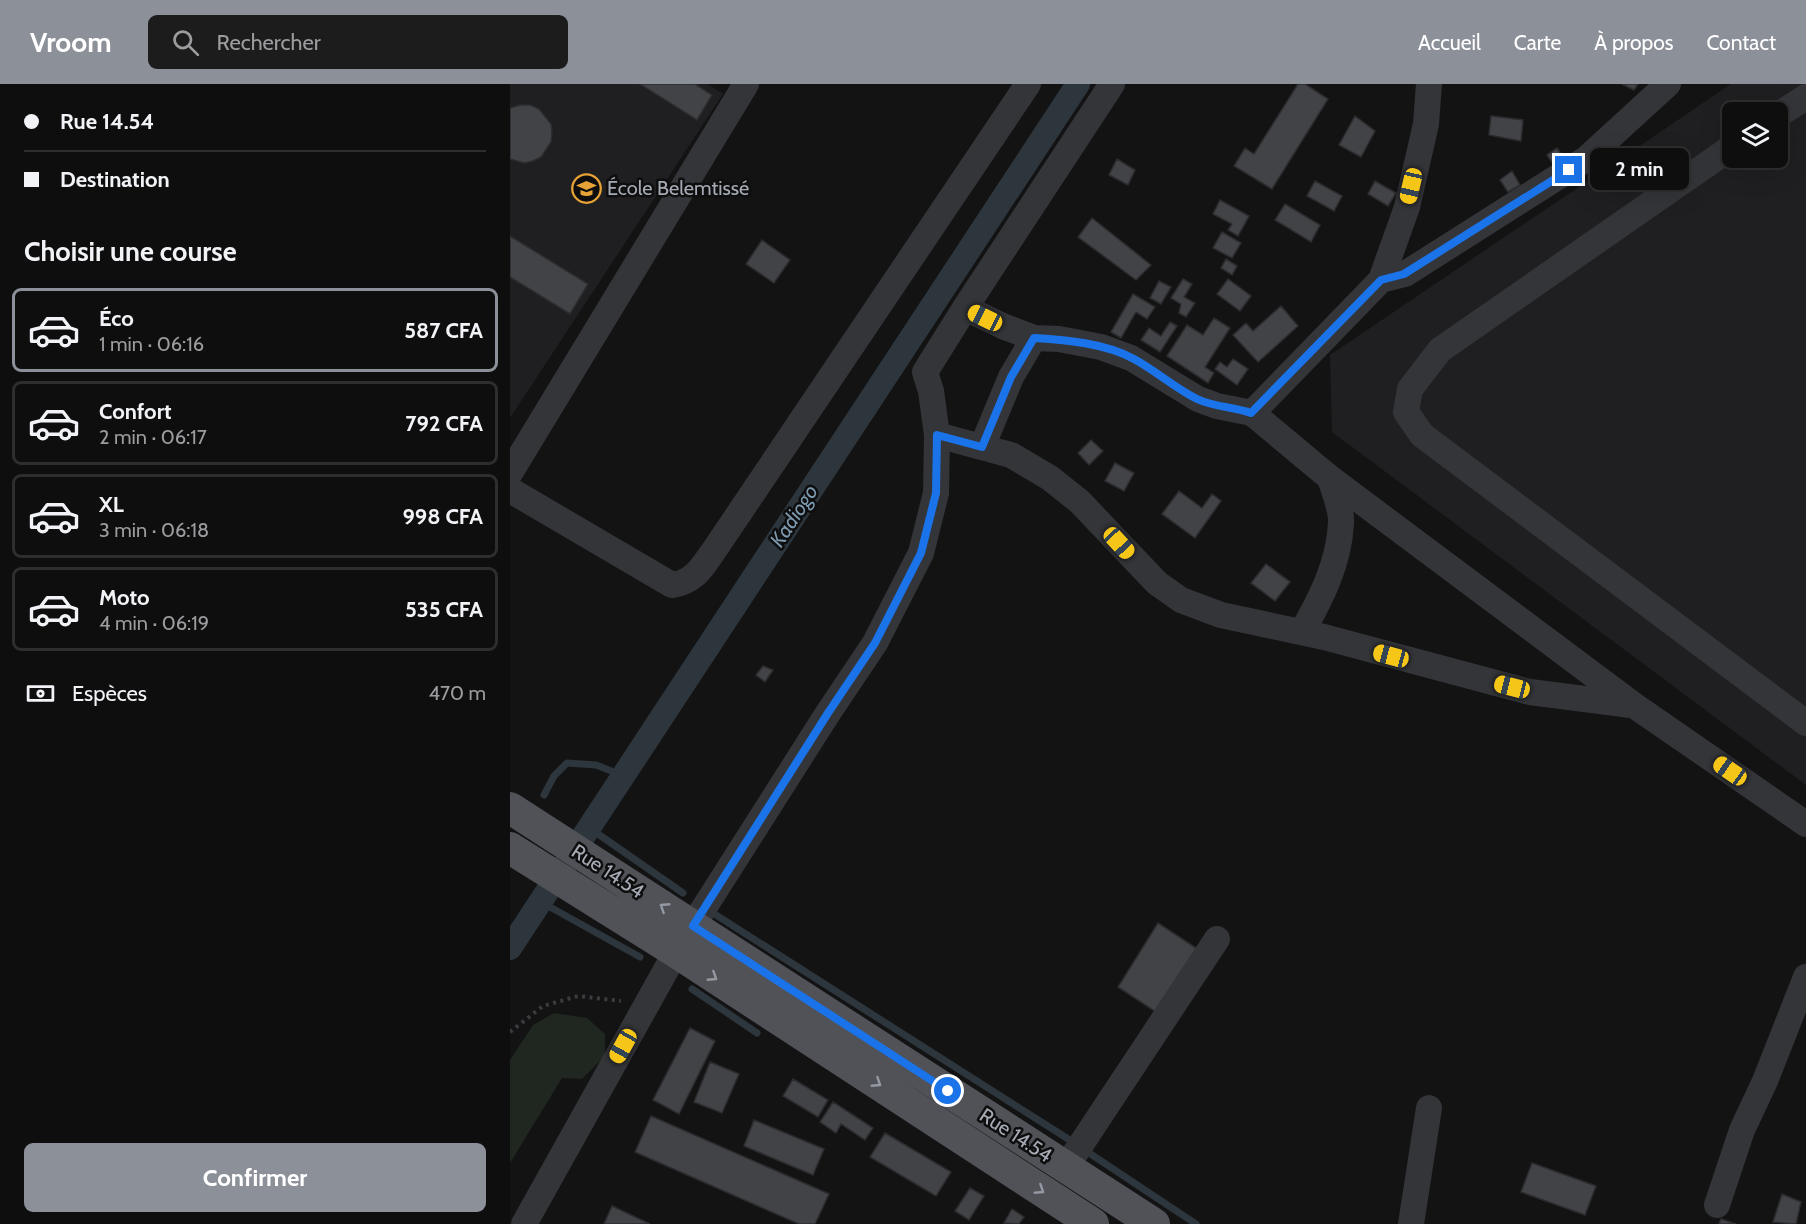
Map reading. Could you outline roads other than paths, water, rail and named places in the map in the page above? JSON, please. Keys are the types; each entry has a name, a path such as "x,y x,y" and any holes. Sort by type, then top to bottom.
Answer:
{"main road":[{"name":"Rue 14.54","path":"510,808 1154,1224"},
{"name":"Rue 14.54","path":"520,854 676,952 1078,1220"}],"street":[{"path":"510,490 672,585 686,583 697,574 717,546 1028,84"},
{"path":"524,1224 676,952 875,643 921,553 936,493 937,435 926,372 965,308 1112,84"},
{"path":"1251,413 1381,280 1407,207 1426,124 1429,84"},
{"path":"1381,280 1404,274 1586,159 1668,84"},
{"path":"510,473 744,85"},
{"path":"1788,109 1806,97"},
{"path":"1722,154 1440,350 1410,389 1406,412 1422,435 1806,723"},
{"path":"965,308 1034,338 1059,339 1101,347 1131,357 1197,399 1251,413 1330,478 1635,706 1806,824"},
{"path":"982,447 1011,377 1034,338"},
{"path":"937,435 1011,455 1050,478 1080,502 1157,583 1181,600 1221,615 1302,632 1530,692 1635,706"},
{"path":"1302,632 1326,589 1335,562 1342,522 1330,478"},
{"path":"1078,1220 1079,1175 1217,939"},
{"path":"1717,1205 1742,1130 1765,1081 1806,977"},
{"path":"1411,1224 1429,1108"}],"waterway":[{"name":"Kadiogo","path":"510,948 1078,84"},
{"path":"544,795 554,776 567,763 596,765 624,776"},
{"path":"593,822 598,834 683,893"},
{"path":"536,908 550,907 640,957"},
{"path":"716,915 1065,1137 1196,1224"},
{"path":"692,989 757,1033"}],"place":[{"name":"École Belemtissé","path":"586,188"}]}
